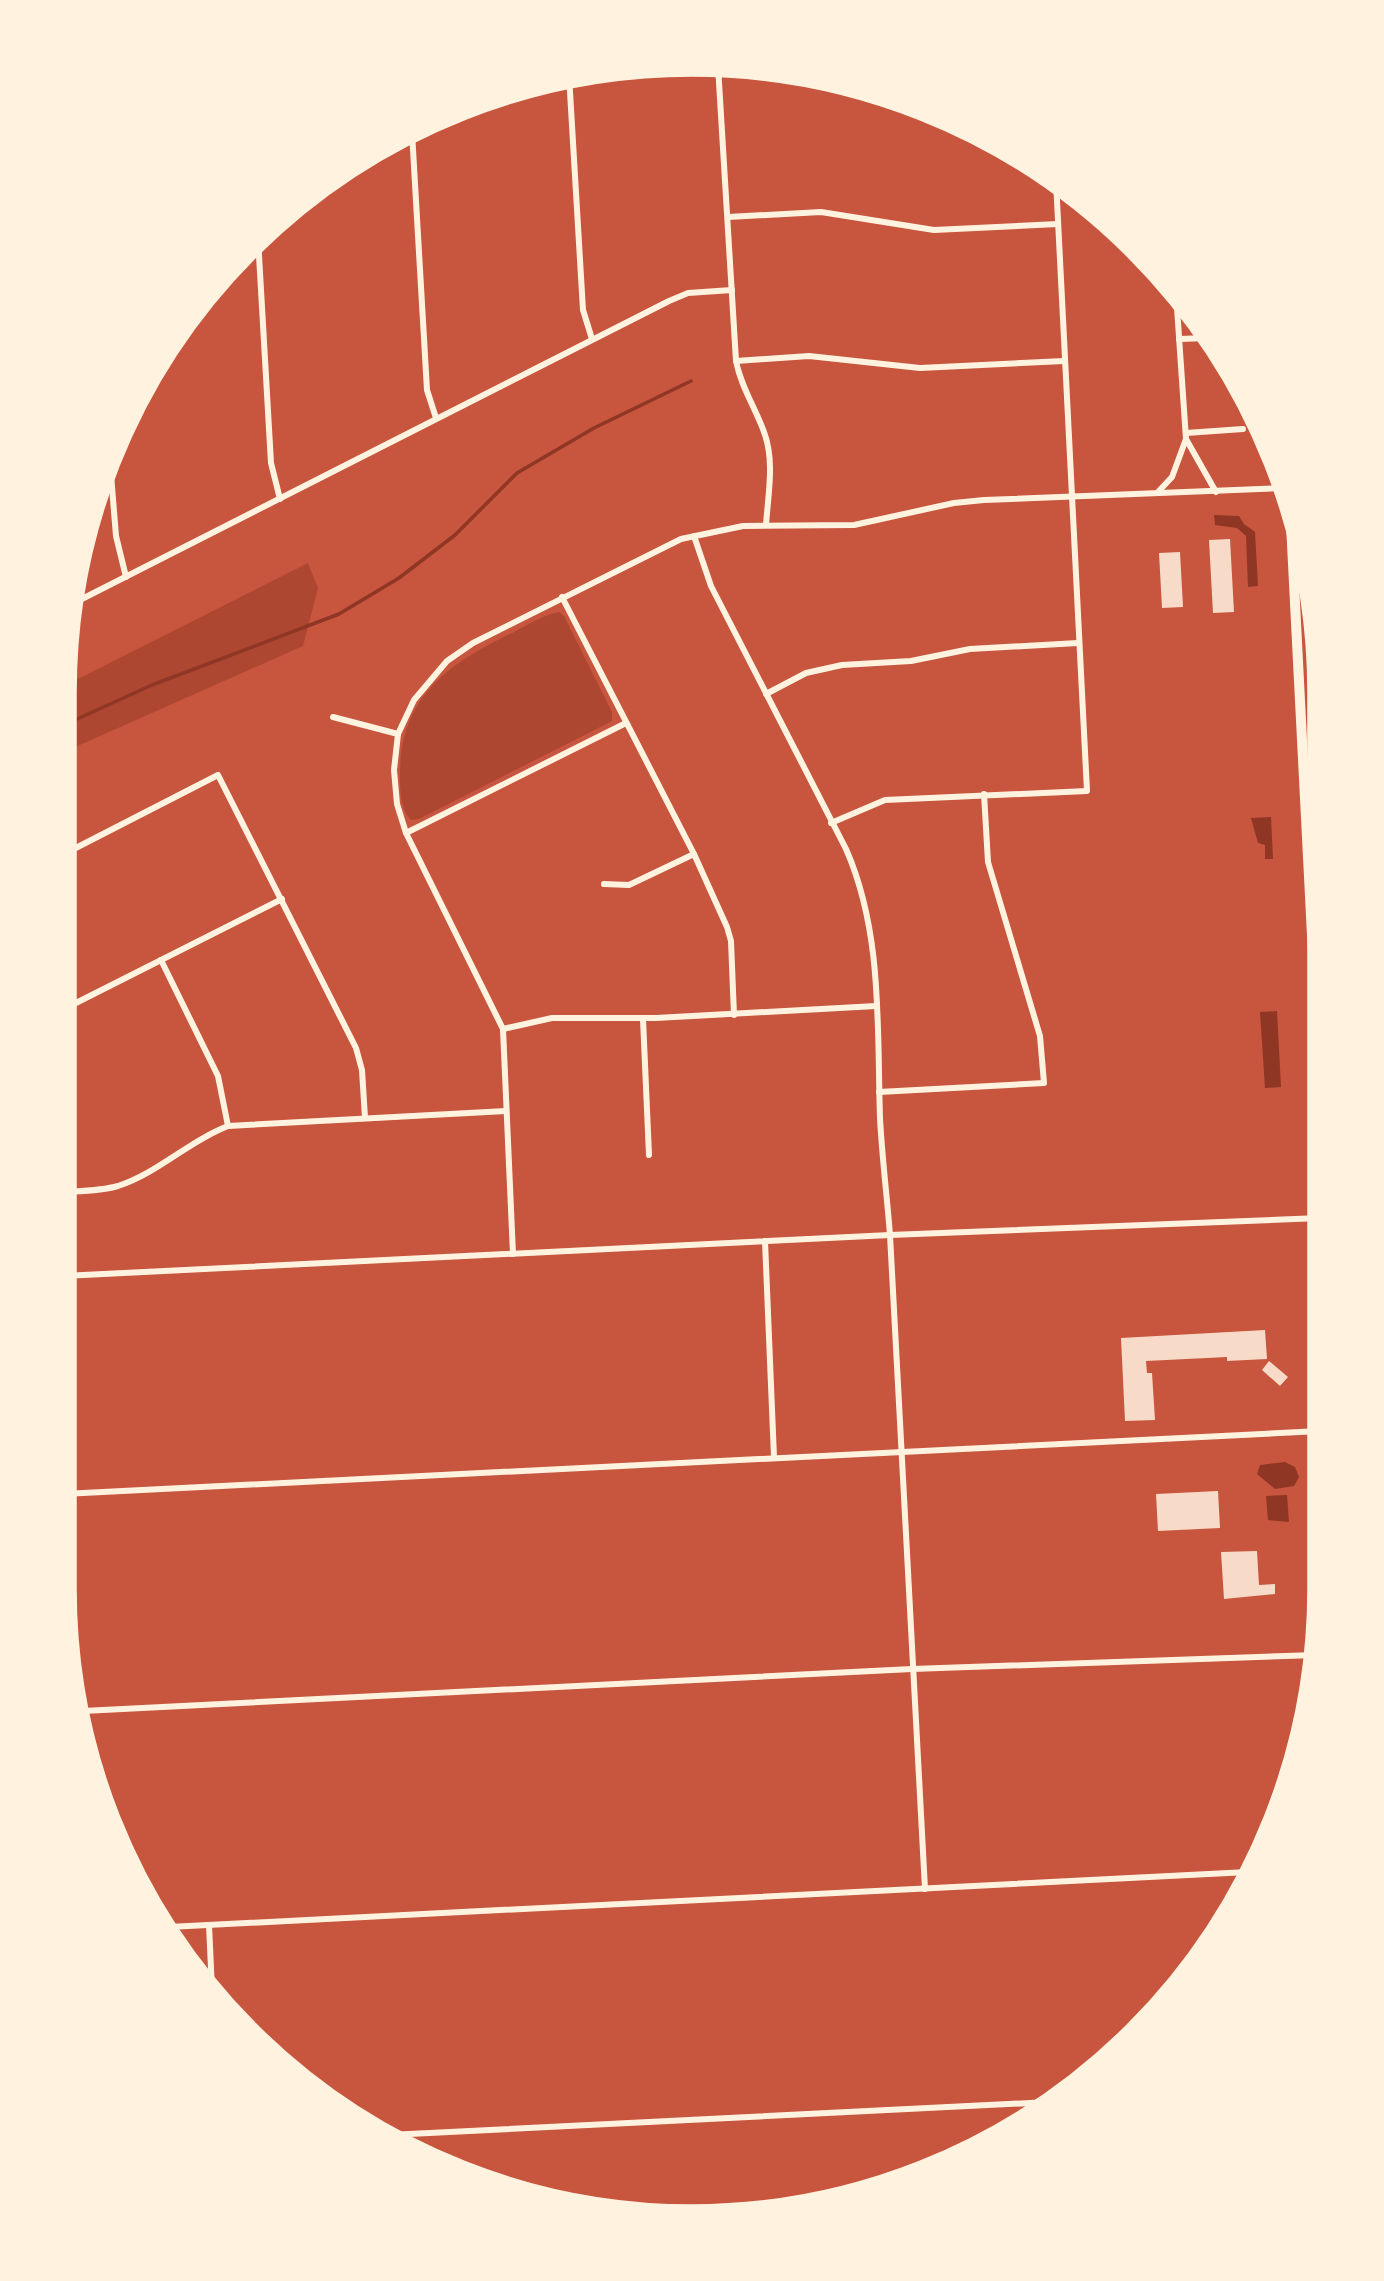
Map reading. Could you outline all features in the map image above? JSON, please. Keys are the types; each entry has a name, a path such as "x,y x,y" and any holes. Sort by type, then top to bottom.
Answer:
{"main road":[{"path":"1292,551 1309,876"}],"street":[{"path":"719,76 736,360 739,379 765,433 770,452 766,525"},
{"path":"570,88 583,310 592,339"},
{"path":"413,142 427,390 436,418"},
{"path":"831,823 885,800 1087,791 1057,195"},
{"path":"727,217 821,212 934,230 1058,224"},
{"path":"259,253 271,463 281,499"},
{"path":"83,598 592,339 688,293 732,290"},
{"path":"1158,492 1172,477 1186,436 1177,312"},
{"path":"1179,340 1197,339"},
{"path":"736,360 809,356 920,368 1064,361"},
{"path":"1186,436 1243,429"},
{"path":"1186,436 1216,492"},
{"path":"112,484 116,536 125,577"},
{"path":"513,1254 503,1028 406,833 395,789 398,734 414,700 447,661 473,643 663,547 723,529 766,525 854,525 954,503 1274,488"},
{"path":"694,536 711,586 855,870 864,901 874,956 882,1159 890,1235 925,1889"},
{"path":"562,597 694,854 730,934 734,1015"},
{"path":"766,694 806,673 842,665 911,661 970,649 1078,643"},
{"path":"333,717 398,734"},
{"path":"406,833 626,723"},
{"path":"75,847 218,775 356,1048 362,1070 365,1118"},
{"path":"879,1092 1044,1083 1040,1035 988,862 984,794"},
{"path":"604,884 629,885 694,854"},
{"path":"75,1003 282,899"},
{"path":"161,960 218,1076 228,1126"},
{"path":"503,1028 552,1018 734,1015 876,1006"},
{"path":"643,1018 649,1155"},
{"path":"75,1191 115,1187 134,1180 196,1141 228,1126 506,1111"},
{"path":"75,1275 890,1235 1309,1217"},
{"path":"765,1241 774,1457"},
{"path":"75,1493 1309,1432"},
{"path":"87,1711 912,1669 1305,1654"},
{"path":"176,1927 1239,1872"},
{"path":"209,1925 211,1975"},
{"path":"405,2134 1034,2103"}],"shaded area":[{"path":"1214,515 1239,516 1244,524 1255,532 1258,586 1248,587 1246,536 1237,528 1215,525"},
{"path":"308,563 318,588 303,646 75,747 76,680"},
{"path":"559,612 564,616 612,712 612,721 419,819 411,820 403,804 400,774 402,747 419,704 432,686 466,658 546,616"},
{"path":"1271,817 1273,859 1265,859 1265,845 1258,843 1251,818"},
{"path":"1277,1011 1281,1087 1265,1088 1260,1012"},
{"path":"1285,1462 1295,1467 1299,1477 1294,1486 1275,1489 1257,1474 1260,1465"},
{"path":"1287,1495 1289,1522 1268,1520 1266,1496"}],"building":[{"path":"1230,539 1234,612 1213,613 1209,540"},
{"path":"1180,552 1183,607 1162,608 1159,553"},
{"path":"1265,1330 1267,1359 1227,1361 1227,1357 1146,1361 1147,1373 1152,1373 1155,1420 1125,1421 1121,1338"},
{"path":"1269,1361 1288,1377 1280,1386 1262,1370"},
{"path":"1218,1491 1220,1528 1158,1531 1156,1494"},
{"path":"1257,1551 1259,1585 1275,1584 1275,1594 1224,1599 1221,1552"}],"waterway":[{"path":"75,720 152,685 339,614 399,578 455,535 517,473 594,428 691,381"}]}
